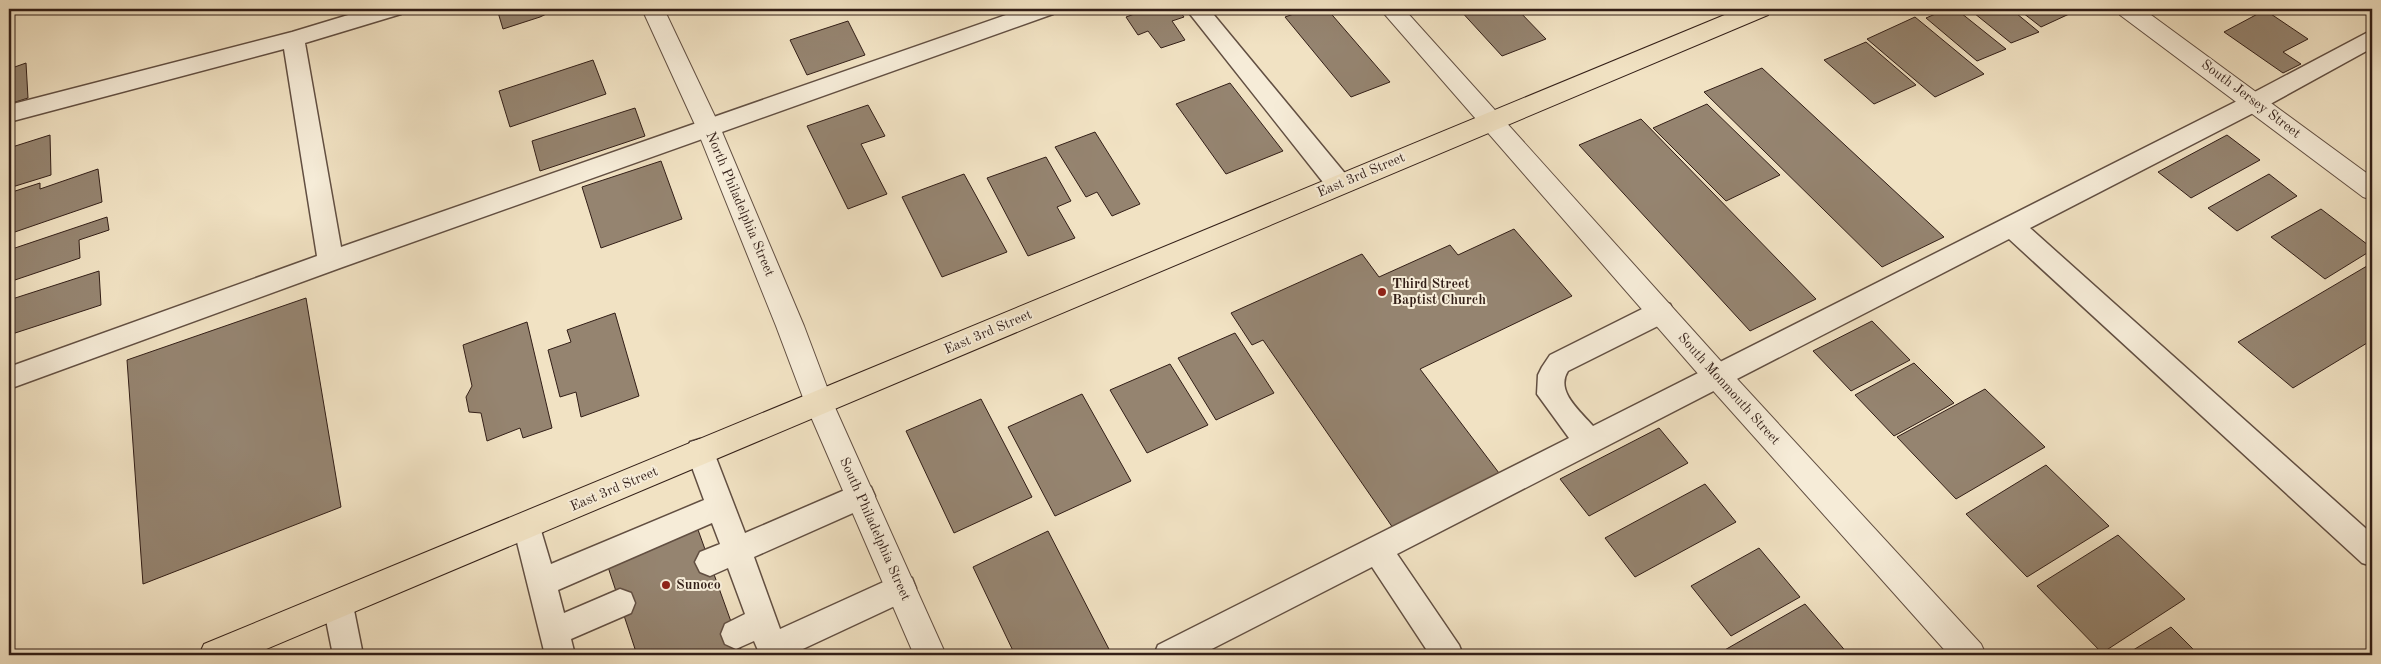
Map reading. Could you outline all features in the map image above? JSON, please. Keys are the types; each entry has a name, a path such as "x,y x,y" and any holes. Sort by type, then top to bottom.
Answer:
{"main road":[{"name":"East 3rd Street","path":"215,655 528,526 700,452 1760,9"}],"street":[{"name":"North Philadelphia Street","path":"653,9 708,128 790,326 819,403"},
{"name":"South Monmouth Street","path":"1391,9 1717,376 1970,655"},
{"name":"South Jersey Street","path":"2128,9 2372,190"},
{"name":"South Philadelphia Street","path":"819,403 930,655"}],"lane":[{"path":"9,113 293,39 393,9"},
{"path":"1197,9 1339,184"},
{"path":"9,378 1034,10"},
{"path":"1169,655 2255,102 2372,38"},
{"path":"293,39 331,262"},
{"path":"2012,226 2372,553"},
{"path":"1589,442 1551,394 1551,375 1559,363 1661,312"},
{"path":"700,452 770,641"},
{"path":"710,562 861,496"},
{"path":"541,583 720,506"},
{"path":"528,526 557,644 620,603"},
{"path":"1377,549 1448,655"},
{"path":"736,634 770,641 901,588"},
{"path":"338,605 348,655"}],"building":[{"path":"497,9 557,9 540,17 503,29"},
{"path":"1134,9 1178,9 1184,17 1172,21 1185,40 1161,48 1148,31 1138,35 1126,17 1137,13"},
{"path":"1308,9 1327,9 1390,82 1351,97 1285,17"},
{"path":"1459,9 1517,9 1546,39 1502,56"},
{"path":"1947,9 1956,9 2006,49 1977,61 1926,18"},
{"path":"1969,9 2011,9 2039,32 2011,43"},
{"path":"2018,9 2080,9 2041,27"},
{"path":"2265,10 2308,39 2283,52 2301,64 2283,73 2224,32"},
{"path":"1915,17 1984,74 1935,97 1867,39"},
{"path":"848,21 865,55 807,75 790,40"},
{"path":"1866,42 1916,85 1874,104 1824,60"},
{"path":"593,60 606,94 510,127 499,91"},
{"path":"26,63 28,98 9,104 9,69"},
{"path":"1762,68 1944,237 1882,267 1704,92"},
{"path":"1230,83 1283,151 1226,174 1176,104"},
{"path":"1707,104 1780,175 1726,201 1653,128"},
{"path":"868,105 885,136 861,144 887,194 848,209 807,126"},
{"path":"635,108 645,136 540,171 532,141"},
{"path":"1641,119 1816,299 1750,331 1579,145"},
{"path":"1095,132 1140,204 1112,216 1097,192 1086,197 1055,147"},
{"path":"50,135 51,175 9,188 9,148"},
{"path":"2227,135 2260,160 2191,198 2158,172"},
{"path":"1046,157 1071,201 1057,207 1075,238 1028,256 987,178"},
{"path":"661,161 682,219 601,248 582,187"},
{"path":"98,169 102,202 9,234 9,193 40,183 40,189"},
{"path":"964,174 1007,252 942,277 902,197"},
{"path":"2269,174 2297,196 2237,231 2208,208"},
{"path":"2321,209 2372,248 2372,250 2325,279 2271,237"},
{"path":"107,217 109,230 79,240 80,258 9,282 9,250"},
{"path":"1514,229 1572,296 1420,369 1499,473 1393,528 1263,340 1252,345 1231,313 1362,254 1379,277 1450,245 1458,255"},
{"path":"2372,263 2372,340 2293,388 2238,342"},
{"path":"99,271 101,305 9,335 9,300"},
{"path":"306,298 341,507 143,584 127,360"},
{"path":"615,313 639,396 581,417 576,392 560,397 548,350 571,342 567,330"},
{"path":"1872,321 1910,360 1851,391 1813,351"},
{"path":"527,322 552,428 523,438 520,428 487,441 481,413 469,412 466,397 472,386 463,345"},
{"path":"1235,333 1274,393 1216,420 1178,358"},
{"path":"1914,363 1954,403 1894,436 1855,395"},
{"path":"1170,364 1208,425 1147,453 1110,390"},
{"path":"1985,389 2045,447 1956,499 1897,437"},
{"path":"1082,394 1131,481 1055,516 1008,427"},
{"path":"981,399 1032,497 954,533 906,431"},
{"path":"1659,428 1688,463 1589,516 1560,479"},
{"path":"2046,465 2109,526 2027,577 1966,514"},
{"path":"1705,484 1736,522 1635,577 1605,538"},
{"name":"Sunoco","path":"697,527 743,655 637,655 608,567"},
{"path":"1048,531 1112,655 1015,655 973,567"},
{"path":"2118,535 2185,599 2102,653 2037,586"},
{"path":"1759,548 1800,597 1731,636 1691,586"},
{"path":"1805,604 1849,655 1716,655"},
{"path":"2171,627 2199,655 2125,655"}],"place":[{"name":"Third Street Baptist Church","path":"1382,292"},
{"name":"Sunoco","path":"666,585"}]}
